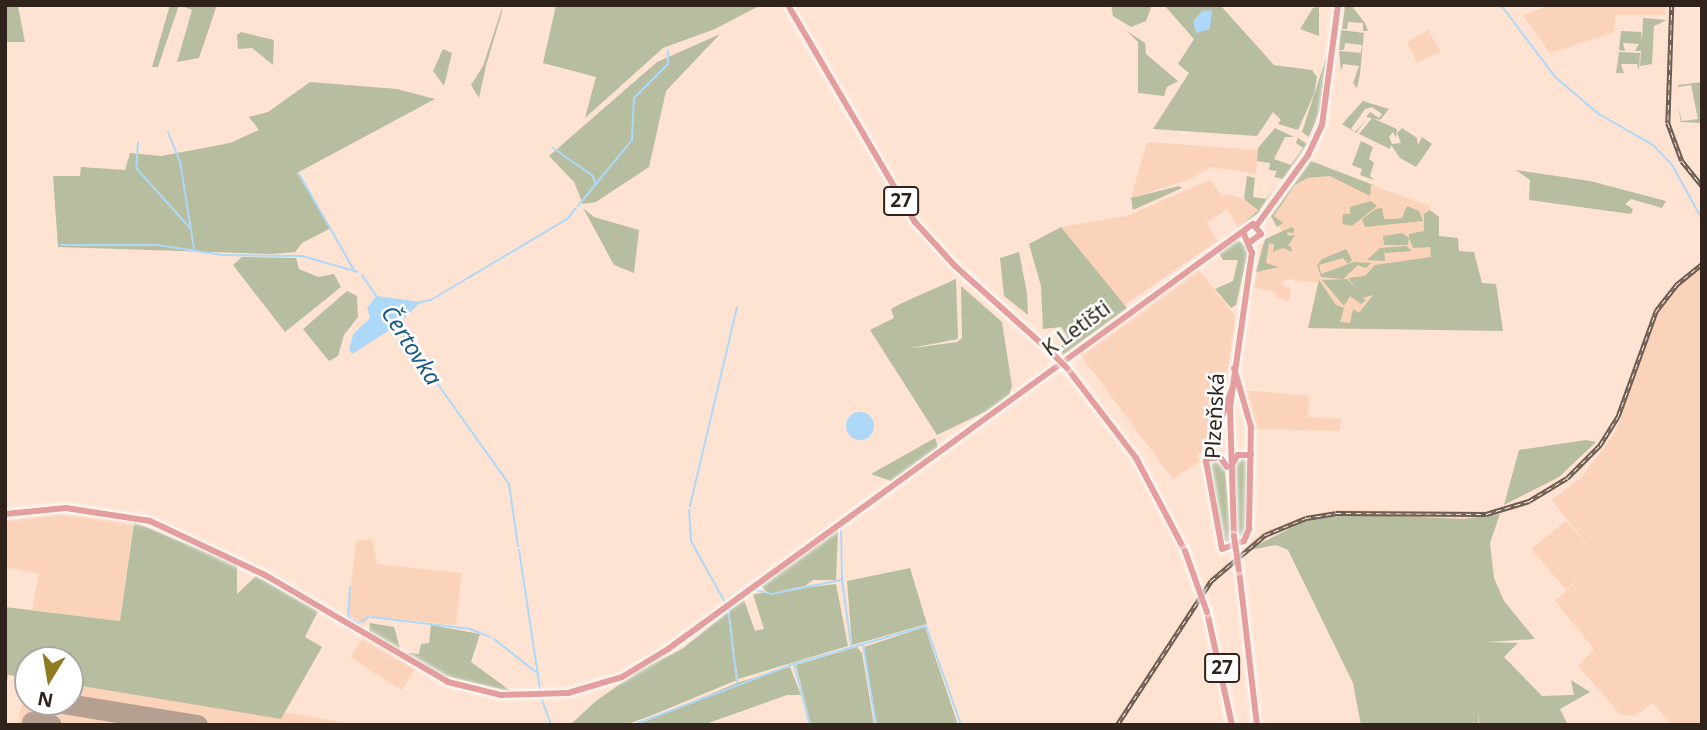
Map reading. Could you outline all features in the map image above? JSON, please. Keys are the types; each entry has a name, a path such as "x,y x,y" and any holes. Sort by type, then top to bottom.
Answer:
{"main road":[{"name":"27","path":"788,5 915,222 954,266 1067,368 1136,458 1185,551 1207,612 1232,725"},
{"path":"1248,238 1267,208 1305,159 1322,125 1338,5"},
{"name":"Plzeňská","path":"1255,225 1261,234 1248,238 1252,265 1234,368 1229,472 1257,725"},
{"name":"K Letišti","path":"5,514 66,508 150,522 265,575 431,675 477,691 545,695 605,683 651,660 1231,240 1248,238"},
{"path":"1232,389 1220,414 1206,459 1222,549 1248,537 1251,455 1247,411 1234,368"},
{"path":"1229,472 1238,454 1251,455"},
{"path":"1206,459 1222,458 1229,472"}],"shaded area":[{"path":"1550,5 1666,5 1665,15 1616,15 1614,32 1550,53 1523,16"},
{"path":"1670,5 1674,5 1670,122 1680,152 1702,189 1680,162 1665,123"},
{"path":"1428,30 1441,52 1417,62 1407,42"},
{"path":"1147,142 1258,150 1256,174 1211,167 1188,180 1131,198"},
{"path":"1309,163 1430,206 1432,281 1371,329 1308,328 1318,283 1284,279 1283,286 1291,288 1289,301 1276,298 1276,292 1254,288 1262,244 1282,231 1271,216"},
{"path":"1210,180 1223,197 1226,194 1241,198 1258,209 1238,228 1227,209 1206,223 1218,241 1124,305 1061,227 1127,216"},
{"path":"1702,261 1702,725 1672,725 1653,703 1635,716 1621,715 1578,666 1594,649 1555,601 1585,574 1566,589 1531,549 1566,521 1594,553 1552,500 1581,478 1614,434 1625,408 1583,468 1550,493 1517,509 1463,519 1326,516 1291,526 1258,542 1213,582 1120,725 1114,725 1209,579 1264,532 1305,516 1336,510 1486,512 1528,499 1566,477 1598,444 1616,415 1654,309 1674,283"},
{"path":"1196,267 1236,317 1225,393 1218,402 1201,454 1197,454 1201,461 1173,479 1079,353"},
{"path":"1244,390 1309,396 1308,417 1341,419 1340,431 1255,429"},
{"path":"59,514 133,522 120,621 32,610 39,574 5,567 5,521"},
{"path":"372,539 377,564 462,573 456,625 369,616 363,628 347,619 356,541"},
{"path":"364,636 415,669 402,690 350,657"},
{"path":"84,680 361,725 18,725 20,716 84,716"}],"green space":[{"path":"5,5 18,6 25,42 5,42"},
{"path":"170,5 179,5 158,67 152,67"},
{"path":"180,5 217,5 199,58 177,62 192,10"},
{"path":"503,5 479,98 471,85 483,66"},
{"path":"556,5 761,5 715,29 663,48 585,118 596,77 543,63"},
{"path":"1111,5 1152,5 1146,21 1131,27 1113,16"},
{"path":"1164,5 1220,5 1274,65 1312,70 1317,77 1314,94 1298,130 1278,124 1281,120 1273,112 1257,136 1153,129 1189,73 1178,64 1194,39"},
{"path":"1345,5 1351,5 1365,23 1368,31 1363,31 1363,23 1348,22 1347,29 1342,29"},
{"path":"1319,7 1319,36 1300,29 1313,8"},
{"path":"1643,18 1667,20 1654,26 1652,64 1640,66 1641,51 1635,51 1639,44 1623,43 1625,51 1619,50 1621,31 1641,32 1642,40"},
{"path":"1341,30 1364,33 1357,88 1353,83 1359,66 1343,64 1341,71 1339,51 1361,53 1362,45 1345,43 1344,50 1339,50"},
{"path":"1127,31 1145,43 1146,54 1178,81 1167,87 1164,96 1138,93 1138,42"},
{"path":"241,32 274,40 273,65 252,48 238,49 237,35"},
{"path":"720,34 666,91 649,167 596,202 583,204 574,182 549,156 657,62"},
{"path":"443,49 452,53 444,86 433,71"},
{"path":"1619,52 1640,53 1639,70 1637,64 1621,64 1624,73 1616,73"},
{"path":"1327,55 1320,110 1309,137 1302,132"},
{"path":"310,82 397,89 435,99 297,173 331,228 302,243 295,252 272,254 58,247 53,176 80,176 81,167 125,170 130,153 161,156 230,143 259,130 249,117 268,112"},
{"path":"1702,82 1702,123 1681,122 1678,107 1682,121 1698,119 1691,85 1678,87 1677,103 1678,85"},
{"path":"1363,101 1389,109 1380,120 1366,117 1370,112 1379,118 1382,114 1372,107 1365,109 1351,129 1355,132 1367,119 1356,133 1342,124"},
{"path":"1372,118 1397,129 1396,138 1393,132 1389,137 1392,144 1401,143 1397,133 1402,128 1417,138 1418,145 1422,137 1432,144 1416,167 1400,158 1391,145 1390,149 1359,134"},
{"path":"1275,128 1294,137 1285,137 1274,159 1291,165 1303,148 1296,143 1298,138 1307,144 1283,179 1274,177 1277,171 1269,170 1270,163 1257,161 1258,148"},
{"path":"1361,141 1373,147 1369,159 1374,163 1370,176 1374,180 1360,175 1362,169 1352,165"},
{"path":"1311,161 1376,186 1371,185 1370,196 1330,176 1307,178 1295,185 1274,216 1283,223 1277,227 1271,216"},
{"path":"1516,170 1590,181 1666,201 1662,208 1631,199 1625,204 1633,209 1631,214 1529,200 1530,180"},
{"path":"1247,176 1255,178 1253,197 1266,199 1274,188 1258,213 1238,228 1258,210 1244,199"},
{"path":"1179,186 1182,188 1133,210 1131,198"},
{"path":"1371,201 1377,206 1352,226 1342,224 1343,214 1350,214 1350,207"},
{"path":"1407,206 1419,211 1423,221 1365,227 1362,219 1376,209 1382,208 1384,219 1394,219 1402,218"},
{"path":"583,208 594,217 639,230 634,273 614,265"},
{"path":"1430,210 1439,217 1439,236 1458,238 1459,251 1474,252 1482,283 1496,284 1503,331 1308,328 1319,280 1336,305 1344,308 1340,322 1350,323 1353,309 1359,313 1373,295 1362,298 1366,300 1361,304 1350,296 1344,306 1322,280 1347,279 1357,289 1348,278 1365,276 1375,265 1431,257 1430,247 1413,248 1409,234 1424,231 1424,214"},
{"path":"1061,227 1127,308 1062,356 1062,342 1068,337 1061,327 1043,329 1041,286 1029,244"},
{"path":"1292,227 1294,233 1287,232 1288,236 1295,235 1288,246 1292,252 1283,248 1273,252 1274,244 1269,243 1266,263 1279,267 1256,272 1265,239"},
{"path":"1402,233 1409,238 1408,245 1384,245 1383,236"},
{"path":"1238,240 1249,249 1236,305 1231,308 1215,289 1233,281 1238,260 1223,260 1217,250"},
{"path":"1406,246 1412,251 1385,253 1384,248 1385,261 1367,260 1380,248"},
{"path":"1346,249 1352,260 1348,264 1343,258 1319,265 1321,274 1354,262 1371,263 1366,268 1358,265 1343,279 1321,277 1317,265 1322,259"},
{"path":"1019,252 1027,293 1028,315 1004,296 1000,258"},
{"path":"242,257 296,258 299,269 318,277 334,274 341,287 285,332 233,265"},
{"path":"956,279 958,339 906,349 957,342 962,338 961,286 1002,322 1012,386 1009,395 987,411 937,435 870,330 894,318 891,309"},
{"path":"347,291 357,296 358,317 344,335 338,356 329,361 303,329"},
{"path":"935,438 938,447 891,481 871,474"},
{"path":"1586,440 1596,442 1559,477 1504,505 1519,450"},
{"path":"1244,457 1248,461 1246,534 1238,542 1234,464"},
{"path":"1216,458 1224,461 1232,545 1223,540 1209,462"},
{"path":"1355,514 1463,519 1500,514 1490,543 1494,578 1504,601 1535,639 1486,642 1518,643 1504,657 1542,696 1574,695 1571,680 1590,692 1560,709 1568,725 1479,725 1478,712 1478,725 1361,725 1353,683 1288,550 1276,545 1245,551 1307,520"},
{"path":"134,522 237,565 237,594 256,576 318,611 305,637 322,647 281,719 84,686 84,646 14,646 14,676 8,675 5,691 5,607 120,621"},
{"path":"838,529 836,580 813,580 805,586 768,593 761,586"},
{"path":"910,568 927,624 852,645 847,581"},
{"path":"836,584 848,646 738,679 735,659 737,680 650,716 625,725 570,725 596,701 643,668 682,649 728,612 735,655 729,610 744,600 755,631 764,629 753,594"},
{"path":"370,623 394,627 401,652 419,654 421,644 429,643 431,625 480,634 471,662 512,692 437,674 369,633"},
{"path":"925,627 958,725 877,725 864,647"},
{"path":"857,647 862,653 874,725 811,725 796,665"},
{"path":"790,667 801,695 787,695 703,725 637,725 737,683"}],"water":[{"path":"1212,10 1210,29 1196,33 1193,21 1202,11"},
{"path":"376,296 421,302 396,326 352,354 349,350 353,334 370,318 367,308"},
{"path":"860,412 870,416 874,426 870,436 860,440 850,436 846,426 850,416"}],"waterway":[{"path":"1501,5 1555,77 1599,114 1653,145 1672,165 1702,219"},
{"name":"Čertovka","path":"578,206 632,140 634,98 668,64 668,51"},
{"path":"168,132 180,161 194,249"},
{"path":"138,142 136,168 190,228"},
{"path":"553,148 593,176 596,185"},
{"path":"299,174 354,270"},
{"name":"Čertovka","path":"420,302 431,300 567,219 576,208"},
{"path":"61,245 157,245 222,255 302,256 358,272"},
{"path":"362,275 377,297"},
{"path":"690,506 737,307"},
{"name":"Čertovka","path":"400,320 407,340"},
{"name":"Čertovka","path":"397,327 509,484 518,546"},
{"path":"689,510 691,541 726,604"},
{"path":"841,526 842,580 851,645"},
{"name":"Čertovka","path":"519,550 540,689"},
{"path":"756,590 772,594 841,580"},
{"path":"350,587 348,618 358,623 369,617"},
{"path":"728,609 737,682"},
{"path":"372,617 470,629 491,637"},
{"path":"794,664 926,626 961,725"},
{"path":"494,639 537,673"},
{"path":"863,644 876,725"},
{"path":"633,725 794,664 810,725"},
{"name":"Čertovka","path":"542,700 551,725"}],"runway":[{"path":"84,707 197,725"},
{"path":"32,722 51,725"}],"railway":[{"path":"1672,5 1668,123 1682,161 1702,186"},
{"path":"1117,725 1211,581 1265,535 1306,518 1336,513 1486,514 1529,501 1567,478 1600,445 1618,416 1656,311 1676,285 1702,264"}]}
